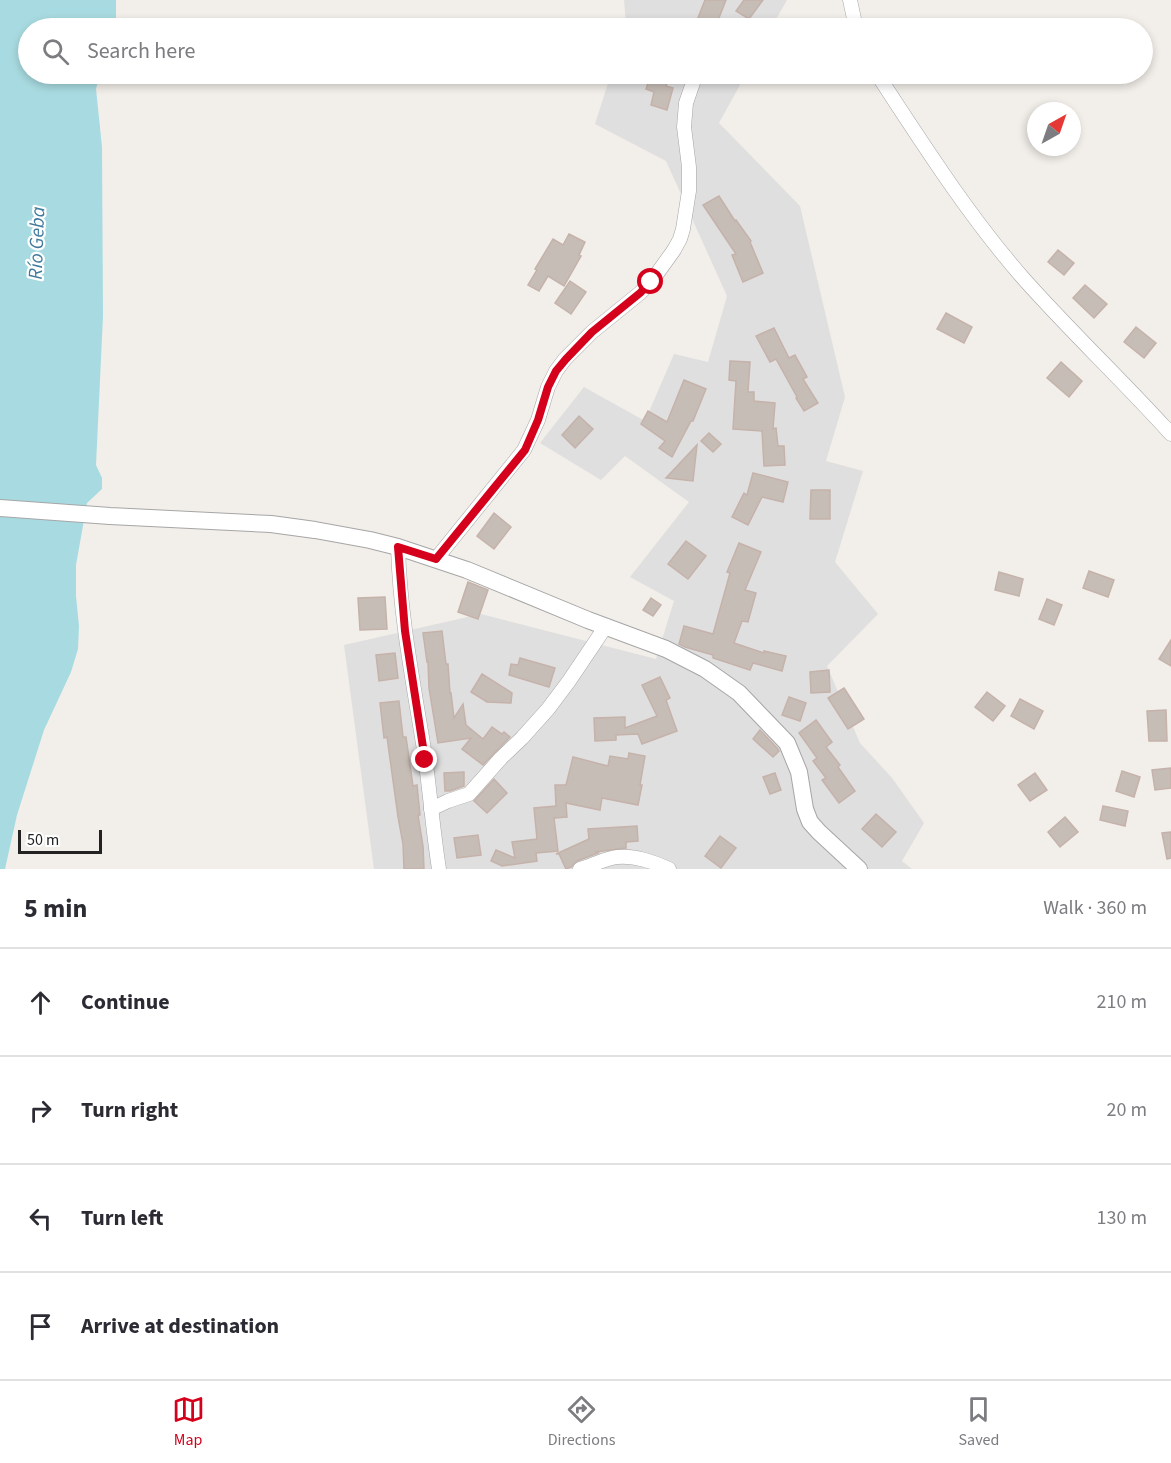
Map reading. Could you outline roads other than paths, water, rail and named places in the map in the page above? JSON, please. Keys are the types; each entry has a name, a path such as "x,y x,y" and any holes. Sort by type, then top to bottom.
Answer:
{"street":[{"path":"850,0 854,18"},
{"path":"436,559 525,450 556,371 592,332 651,282 680,239 689,191 689,167 684,127 686,103 693,84"},
{"path":"884,84 959,197 990,238 1030,285 1171,434"},
{"path":"0,508 271,524 315,530 398,547 494,580 666,649 720,678 739,693 788,743 799,772 805,809 810,822 859,869"},
{"path":"398,547 405,631 440,869"},
{"path":"431,809 469,794 548,709 606,626"},
{"path":"580,869 616,857 651,861 669,869"}],"water":[{"name":"Río Geba","path":"0,0 116,0 116,18 18,18 18,84 97,84 102,147 103,316 96,465 102,478 102,489 87,503 76,565 78,649 71,672 44,730 17,815 5,869 0,869"}]}
